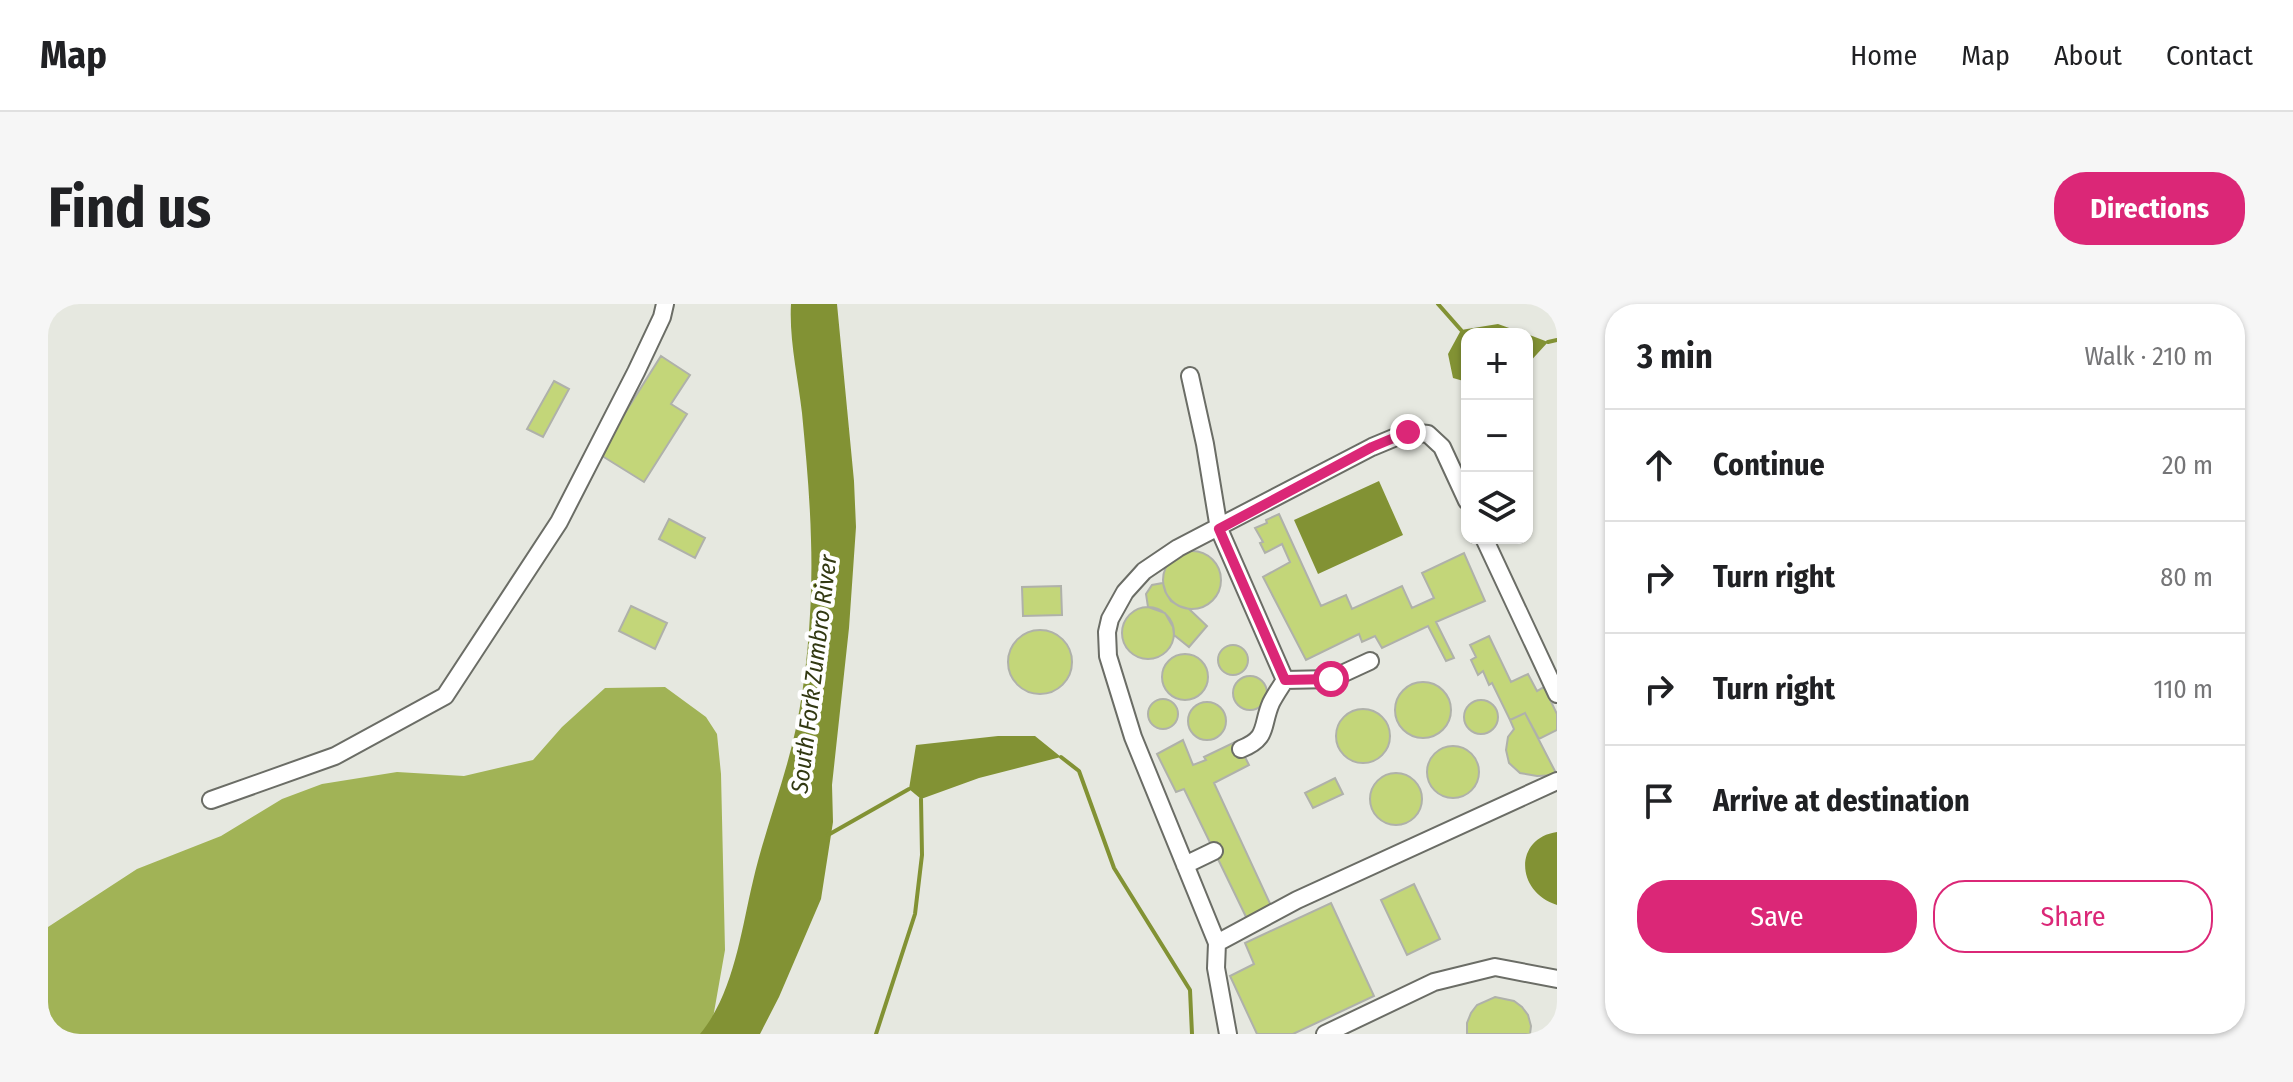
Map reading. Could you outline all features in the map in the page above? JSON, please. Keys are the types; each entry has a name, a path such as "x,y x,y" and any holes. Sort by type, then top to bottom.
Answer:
{"lane":[{"path":"211,800 335,756 445,696 559,522 636,372 665,304"},
{"path":"1190,376 1219,529 1285,680"},
{"path":"1228,1034 1216,968 1217,943 1133,737 1108,656 1110,619 1125,592 1144,571 1178,548 1372,447 1408,432 1428,434 1442,447 1461,488"},
{"path":"1487,544 1557,694"},
{"path":"1285,680 1331,679 1370,661"},
{"path":"1241,749 1255,744 1264,729 1270,704 1285,680"},
{"path":"1217,943 1297,900 1557,781"},
{"path":"1185,865 1214,851"},
{"path":"1325,1034 1434,982 1495,967 1557,979"}],"shaded area":[{"path":"665,687 706,717 717,734 721,774 725,950 713,1018 702,1034 48,1034 48,927 137,869 221,836 282,799 322,784 397,772 464,776 533,760 562,727 605,688"}],"water":[{"name":"South Fork Zumbro River","path":"791,304 837,304 854,481 856,527 832,785 833,822 821,899 760,1034 700,1034 721,1000 735,961 758,862 796,728 807,659 811,563 808,476 791,331"},
{"path":"1498,324 1509,328 1473,328"},
{"path":"1461,330 1461,380 1453,378 1448,354"},
{"path":"1533,336 1548,342 1533,358"},
{"path":"1379,481 1403,535 1318,574 1294,520"},
{"path":"998,736 1035,736 1061,757 979,778 921,799 909,789 916,745"},
{"path":"1557,832 1557,905 1533,889 1525,866 1533,844 1543,836"}],"building":[{"path":"661,356 690,375 671,404 687,414 644,482 599,454"},
{"path":"554,381 569,389 543,437 527,429"},
{"path":"1279,514 1321,606 1346,595 1352,609 1402,586 1412,608 1434,598 1422,573 1464,553 1485,601 1436,622 1454,658 1446,661 1428,626 1382,648 1375,636 1362,642 1359,634 1306,660 1263,577 1290,562 1282,544 1265,553 1255,528"},
{"path":"669,519 705,538 695,558 659,539"},
{"path":"1192,551 1212,560 1221,580 1212,600 1192,609 1172,600 1163,580 1172,560"},
{"path":"1163,583 1171,601 1189,609 1207,626 1189,647 1174,635 1165,613 1148,607 1146,594 1152,585"},
{"path":"1061,586 1062,615 1023,616 1022,587"},
{"path":"631,606 667,623 655,649 619,631"},
{"path":"1148,607 1166,615 1174,633 1166,651 1148,659 1130,651 1122,633 1130,615"},
{"path":"1040,630 1052,632 1063,639 1070,650 1070,674 1063,685 1052,692 1040,694 1028,692 1017,685 1010,674 1008,662 1010,650 1017,639 1028,632"},
{"path":"1489,636 1511,682 1528,674 1537,691 1544,687 1557,714 1557,730 1539,739 1525,713 1510,720 1492,683 1489,685 1483,671 1478,675 1471,660 1476,657 1470,645"},
{"path":"1233,645 1244,649 1248,660 1244,671 1233,675 1222,671 1218,660 1222,649"},
{"path":"1185,654 1201,661 1208,677 1201,693 1185,700 1169,693 1162,677 1169,661"},
{"path":"1250,676 1262,681 1267,693 1262,705 1250,710 1238,705 1233,693 1238,681"},
{"path":"1423,682 1443,690 1451,710 1443,730 1423,738 1403,730 1395,710 1403,690"},
{"path":"1163,699 1173,704 1178,714 1173,724 1163,729 1153,724 1148,714 1153,704"},
{"path":"1481,700 1493,705 1498,717 1493,729 1481,734 1469,729 1464,717 1469,705"},
{"path":"1207,702 1221,707 1226,721 1221,735 1207,740 1193,735 1188,721 1193,707"},
{"path":"1363,709 1382,717 1390,736 1382,755 1363,763 1344,755 1336,736 1344,717"},
{"path":"1525,713 1557,775 1520,773 1509,763 1506,750 1508,737 1514,729 1510,720"},
{"path":"1183,740 1193,765 1237,741 1249,765 1214,783 1273,910 1249,923 1184,789 1176,792 1157,754"},
{"path":"1453,746 1472,753 1479,772 1472,791 1453,798 1434,791 1427,772 1434,753"},
{"path":"1396,773 1414,781 1422,799 1414,817 1396,825 1378,817 1370,799 1378,781"},
{"path":"1335,778 1343,794 1313,808 1305,793"},
{"path":"1414,884 1440,939 1407,955 1381,900"},
{"path":"1331,903 1374,996 1293,1034 1257,1034 1230,976 1254,964 1245,943"},
{"path":"1495,997 1514,1001 1522,1007 1528,1015 1530,1034 1467,1034 1467,1023 1477,1005"}],"waterway":[{"path":"1438,304 1461,330"},
{"path":"1548,342 1557,340"},
{"path":"1061,757 1079,771 1114,868 1190,990 1192,1034"},
{"path":"828,835 909,789"},
{"path":"876,1034 915,914 922,855 921,799"}],"route":[{"path":"1331,679 1285,680 1219,529 1372,447 1408,432"}]}
